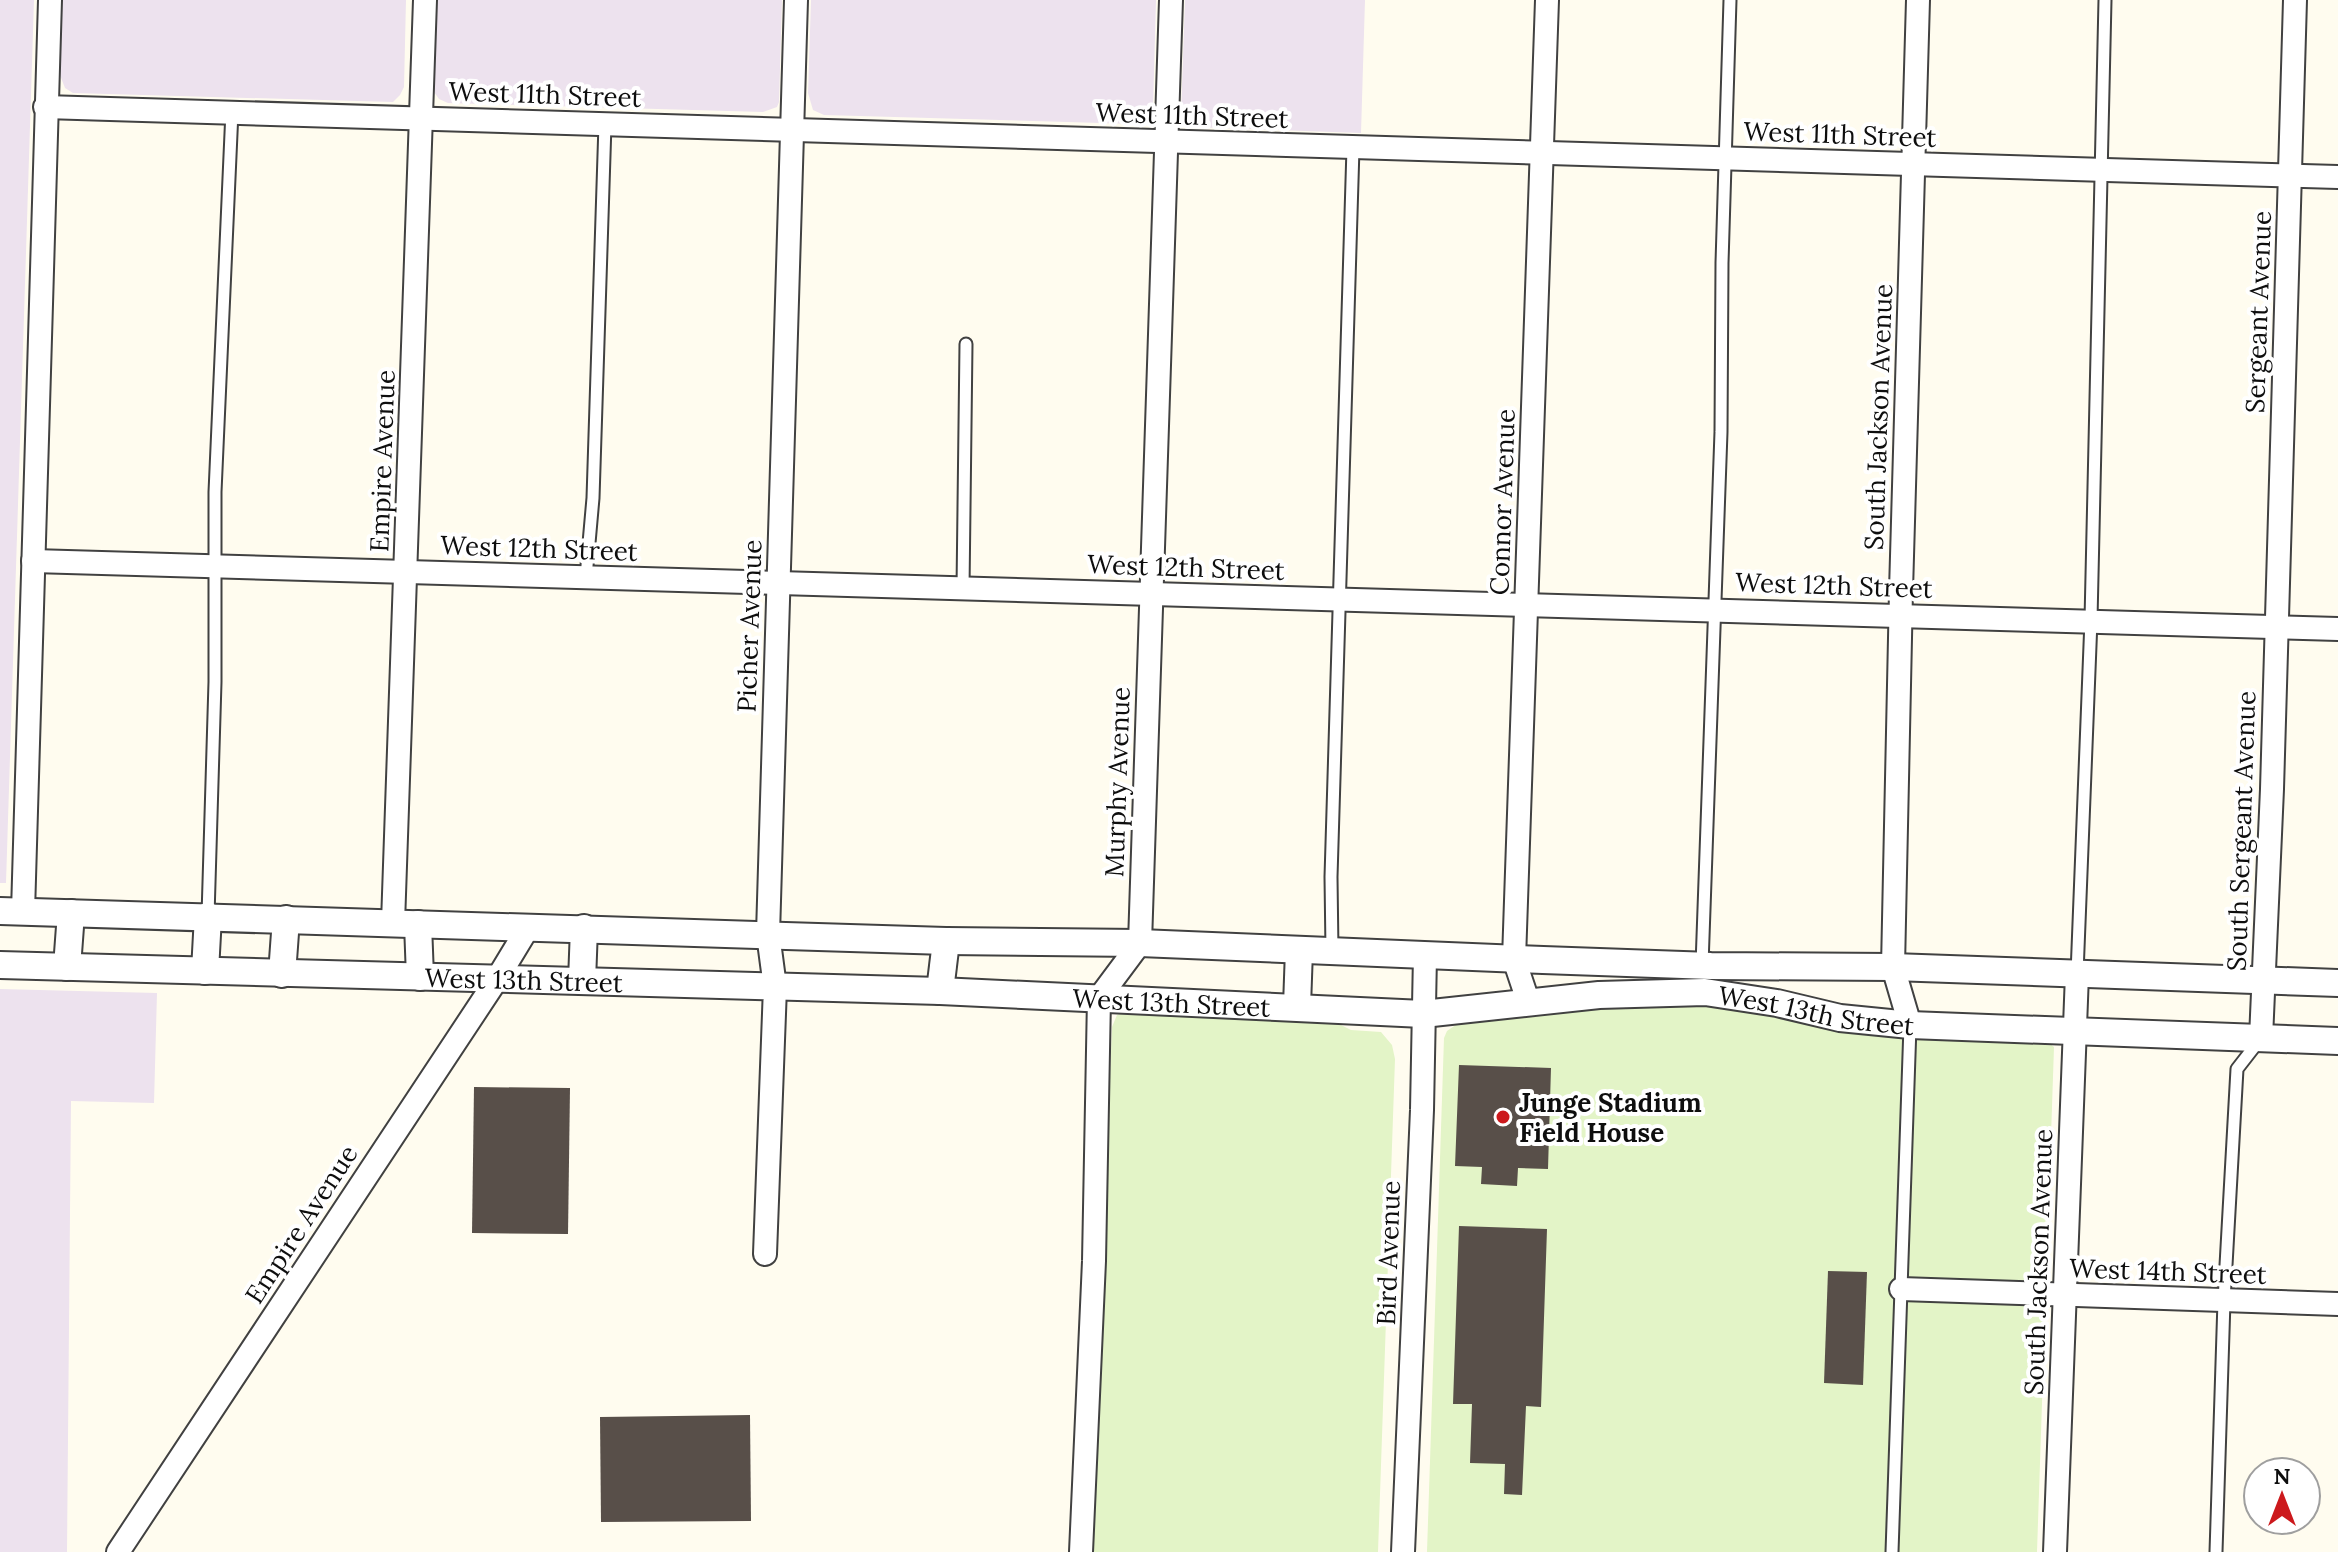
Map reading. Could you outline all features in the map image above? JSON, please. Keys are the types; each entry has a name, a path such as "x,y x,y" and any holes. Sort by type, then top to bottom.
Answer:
{"street":[{"path":"12,911 33,561 50,0"},
{"name":"Empire Avenue","path":"406,923 407,571 425,0"},
{"name":"Picher Avenue","path":"765,1254 775,987 768,934 796,0"},
{"name":"Murphy Avenue","path":"1140,943 1171,0"},
{"name":"Connor Avenue","path":"1529,1004 1514,959 1547,0"},
{"name":"South Jackson Avenue","path":"1910,1025 1893,967 1918,0"},
{"name":"Sergeant Avenue","path":"2276,626 2295,0"},
{"name":"West 11th Street","path":"45,107 2338,177"},
{"name":"West 12th Street","path":"33,561 2338,629"},
{"name":"South Sergeant Avenue","path":"2261,1038 2276,626"},
{"name":"West 13th Street","path":"12,911 946,941 1140,943 1514,959 1893,967 2338,983"},
{"path":"67,967 71,913"},
{"path":"205,971 208,916"},
{"path":"282,974 286,919"},
{"path":"406,923 420,977"},
{"name":"Empire Avenue","path":"118,1552 529,926"},
{"path":"582,981 584,928"},
{"path":"940,991 946,941"},
{"path":"1081,1552 1093,1268 1099,998 1140,943"},
{"path":"1297,1006 1299,950"},
{"name":"Bird Avenue","path":"1403,1552 1422,1110 1425,955"},
{"name":"West 13th Street","path":"0,965 940,991 1423,1014 1599,995 1705,992 1777,1003 1840,1018 1910,1025 2338,1041"},
{"name":"South Jackson Avenue","path":"2055,1552 2077,974"},
{"name":"West 14th Street","path":"1901,1289 2338,1304"}],"lane":[{"path":"1702,965 1715,609 1730,0"},
{"path":"2077,974 2091,620 2105,0"},
{"path":"208,916 217,566 215,492 232,111"},
{"path":"586,577 593,498 605,124"},
{"path":"1332,951 1331,877 1353,148"},
{"path":"963,589 966,344"},
{"path":"1892,1552 1910,1025"},
{"path":"2216,1552 2224,1301 2237,1069 2261,1038"}],"shaded area":[{"path":"0,0 34,0 6,883 0,883"},
{"path":"61,0 406,0 404,87 393,102 73,93 65,88 58,70"},
{"path":"437,0 782,0 779,102 777,107 763,112 448,103 439,99 434,92"},
{"path":"811,0 1156,0 1153,109 1150,117 1135,124 824,115 813,110 808,93"},
{"path":"1185,0 1365,0 1361,133 1191,127 1181,114"},
{"path":"0,989 157,993 154,1103 71,1101 67,1552 0,1552"}],"green space":[{"path":"1664,996 2049,1043 2054,1047 2037,1552 1427,1552 1444,1038 1447,1031 1460,1022"},
{"path":"1130,1011 1329,1019 1351,1030 1381,1032 1392,1045 1395,1059 1378,1552 1091,1552 1112,1027 1117,1015"}],"building":[{"name":"Junge Stadium Field House","path":"1459,1065 1551,1068 1548,1169 1518,1168 1517,1186 1481,1184 1482,1167 1455,1166"},
{"path":"474,1087 570,1088 568,1234 472,1233"},
{"path":"1459,1226 1547,1229 1541,1407 1526,1406 1522,1495 1504,1494 1505,1464 1470,1463 1472,1404 1453,1404"},
{"path":"1828,1271 1867,1272 1863,1385 1824,1383"},
{"path":"750,1415 751,1521 601,1522 600,1417"}],"place":[{"name":"Junge Stadium Field House","path":"1503,1117"}]}
